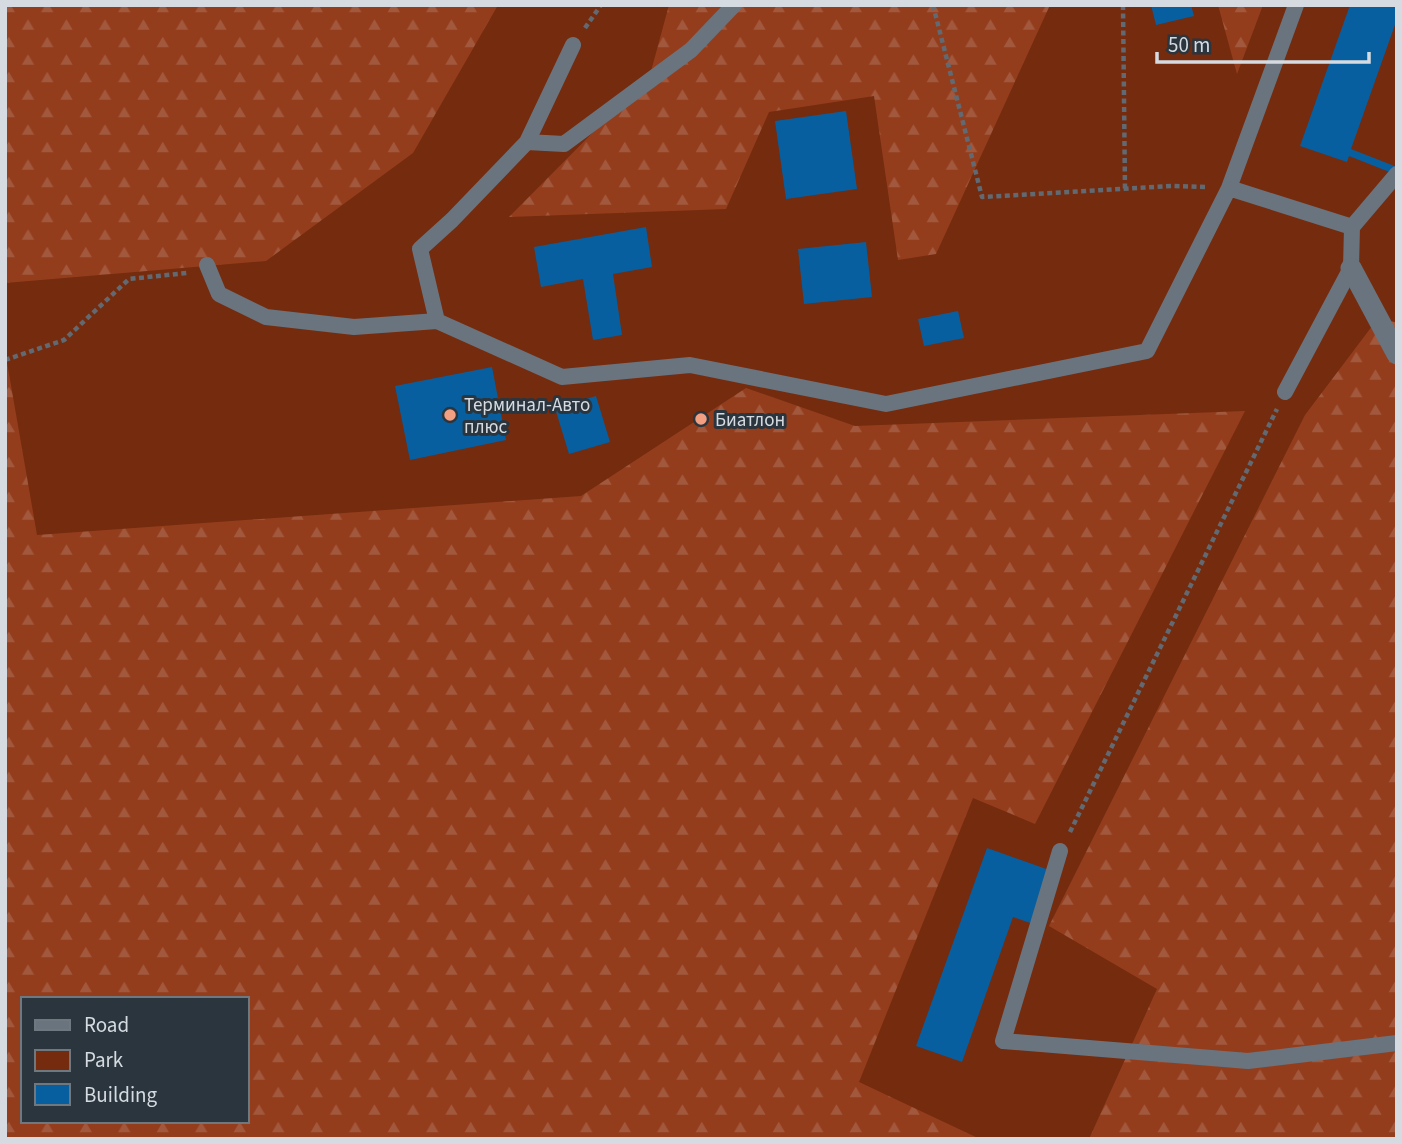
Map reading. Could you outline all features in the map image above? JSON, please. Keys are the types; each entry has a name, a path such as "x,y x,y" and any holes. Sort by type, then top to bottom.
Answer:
{"street":[{"path":"1351,268 1397,354"}],"lane":[{"path":"527,142 564,144 691,50 734,5"},
{"path":"208,268 219,294 266,317 354,327 437,321 562,377 690,365 886,404 1147,351 1229,188 1296,5"},
{"path":"437,321 420,249 452,220 527,142 573,45"},
{"path":"1285,392 1351,268 1352,227 1397,174"},
{"path":"1229,188 1352,227"},
{"path":"1060,851 1003,1041 1248,1061 1397,1043"}],"path":[{"path":"933,5 982,197 1172,186 1229,188"},
{"path":"1124,5 1125,190"},
{"path":"5,360 64,340 129,279 208,268"},
{"path":"1060,851 1285,392"}],"green space":[{"name":"Биатлон","path":"5,5 1397,5 1397,1139 706,1139 5,833"},
{"path":"5,5 498,5 413,153 266,261 5,283"},
{"path":"669,5 1050,5 936,254 898,260 874,96 769,112 726,209 509,217 650,75"},
{"path":"1218,5 1263,5 1237,74"},
{"path":"1379,317 1397,323 1397,1139 1089,1139 1157,989 1049,926 1305,415"},
{"path":"5,351 37,535 581,496 746,388 855,426 1245,411 1035,824 973,798 859,1082 980,1139 5,1139"}],"building":[{"path":"1151,5 1191,5 1194,16 1156,25"},
{"path":"1350,5 1397,5 1397,19 1351,149 1397,167 1397,175 1349,156 1347,162 1300,146"},
{"path":"846,111 857,189 786,199 775,121"},
{"path":"646,227 652,267 613,274 622,335 593,340 583,279 541,287 534,247"},
{"path":"866,242 872,297 804,304 798,249"},
{"path":"958,311 964,338 924,346 918,319"},
{"path":"492,367 506,440 410,460 395,386"},
{"path":"596,396 610,442 569,454 555,408"},
{"path":"987,848 1052,871 1033,924 1013,917 962,1062 916,1046"}],"place":[{"name":"Терминал-Авто плюс","path":"450,415"},
{"name":"Биатлон","path":"701,419"}]}
